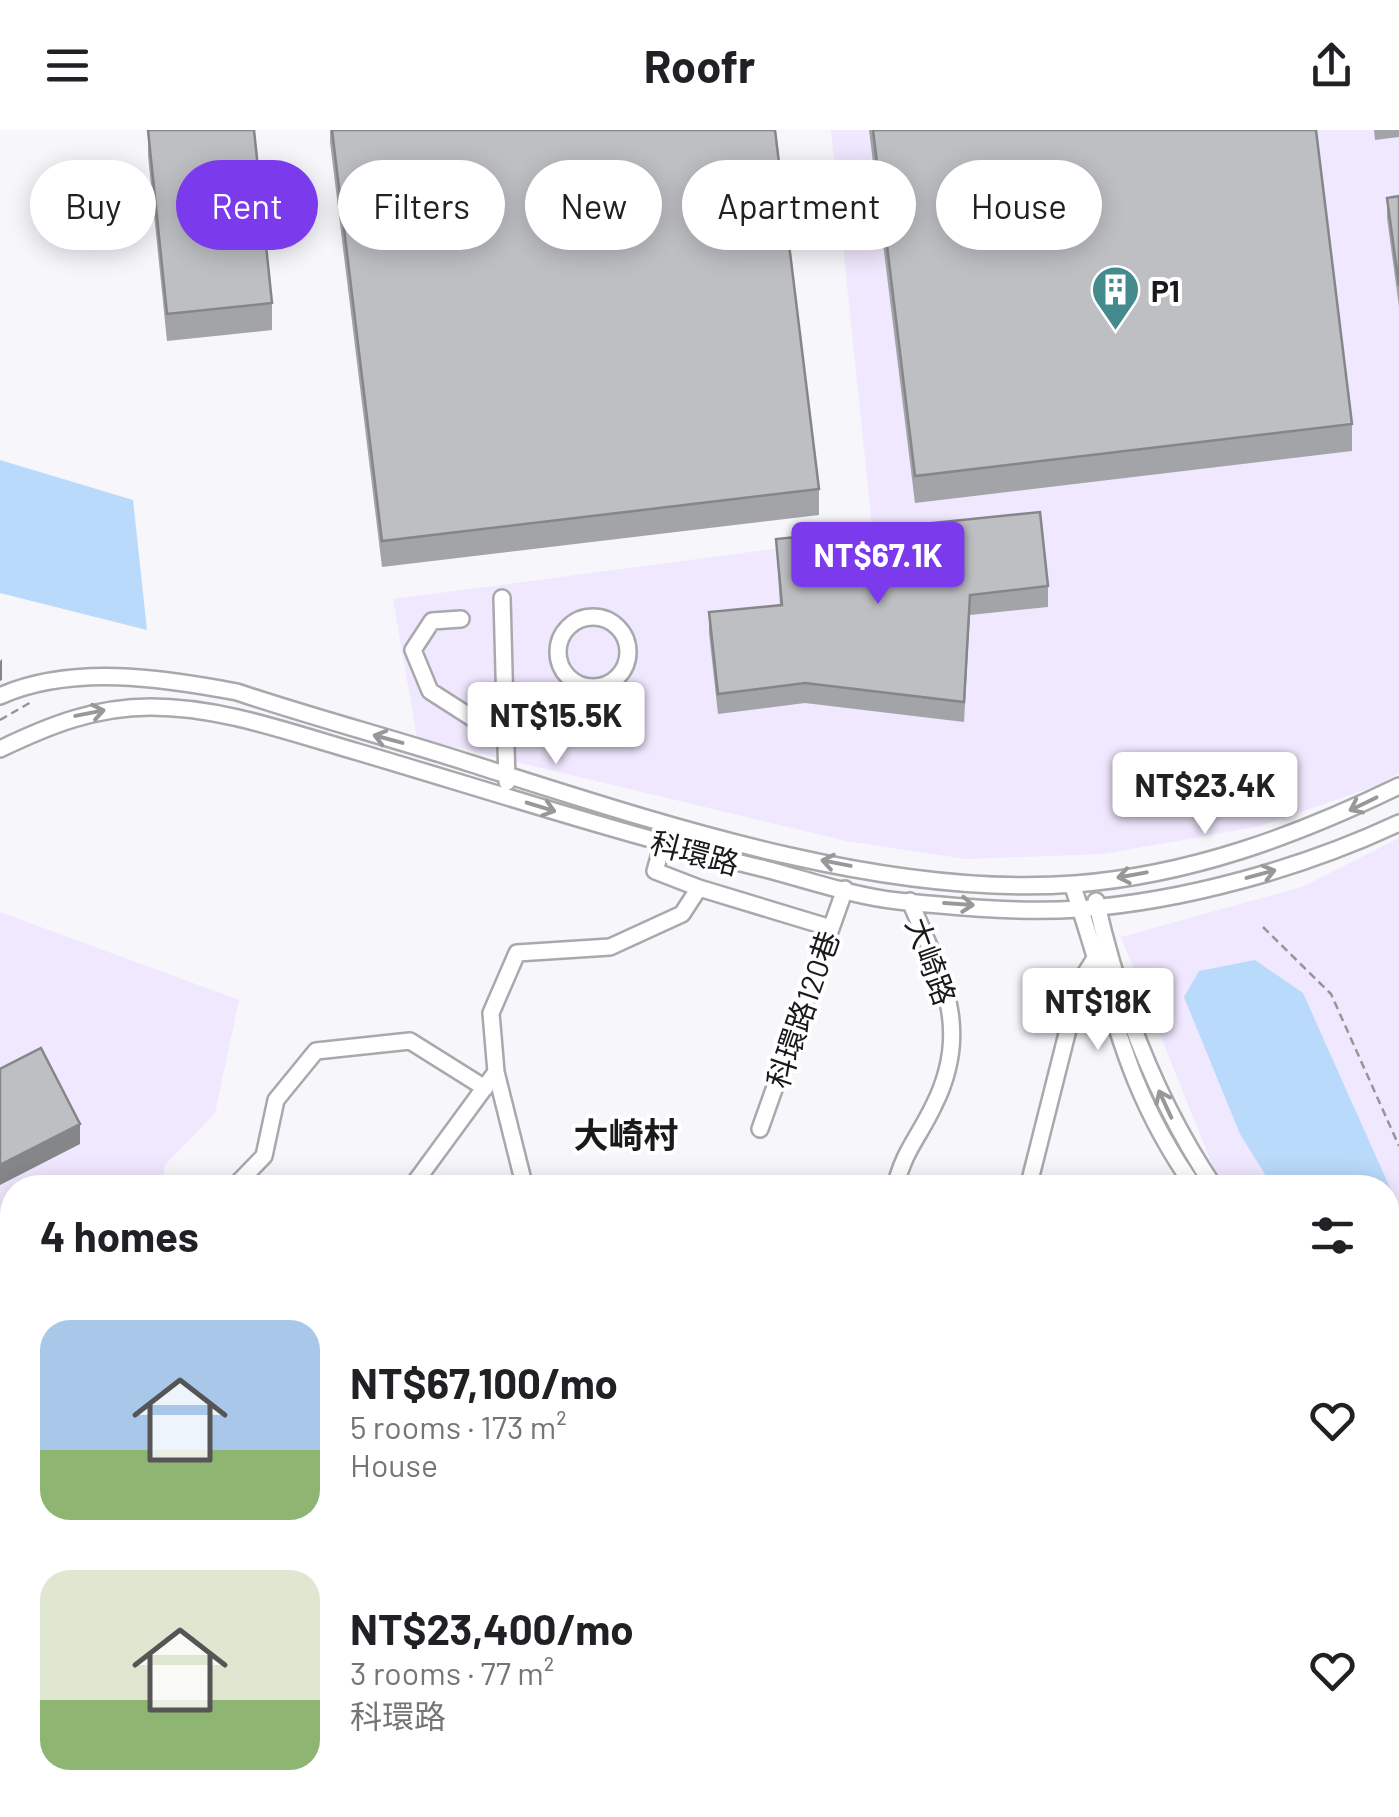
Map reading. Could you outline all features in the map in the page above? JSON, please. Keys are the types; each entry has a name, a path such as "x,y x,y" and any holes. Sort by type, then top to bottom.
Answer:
{"street":[{"path":"502,598 510,776 503,795"},
{"path":"508,741 580,685 605,686 623,670 628,659 625,636 607,619 585,617 560,638 559,660 580,685"},
{"path":"461,619 432,622 413,650 430,691 508,741"},
{"name":"科環路","path":"0,696 44,681 150,679 237,692 670,823 900,876 1010,886 1092,882 1252,850 1327,821 1399,786"},
{"name":"科環路","path":"0,749 44,728 96,712 191,709 503,795 662,844 845,889 910,900 1089,908 1257,875 1334,853 1399,822"},
{"path":"670,823 655,871 831,928"},
{"path":"1092,882 1089,908 1094,956 1119,1047 1164,1144 1185,1175"},
{"path":"1072,884 1110,950 1137,1042 1182,1138 1206,1175"},
{"path":"522,1175 496,1072 490,1013 517,953 610,947 682,914 700,888"},
{"name":"科環路120巷","path":"760,1129 845,889"},
{"name":"大崎路","path":"898,1175 902,1157 936,1104 953,1060 952,1005 910,900"},
{"path":"1031,1175 1080,982 1094,956 1110,950"},
{"path":"246,1175 264,1156 276,1100 316,1051 410,1041 486,1088"},
{"path":"421,1175 496,1072"}],"path":[{"path":"1263,926 1331,994 1399,1146"}],"shaded area":[{"path":"831,130 1399,130 1399,773 1376,786 1261,826 1103,854 966,859 846,841 417,738 393,599 873,536 843,250 916,250 916,160 834,160"},
{"path":"1399,838 1399,1175 1216,1175 1121,937 1302,887"},
{"path":"0,912 239,1000 215,1113 165,1165 163,1175 0,1175"}],"water":[{"path":"0,460 133,500 147,630 0,593"},
{"path":"1255,960 1303,993 1384,1175 1266,1175 1240,1134 1184,997 1199,971"}],"building":[{"path":"148,130 254,130 257,160 176,160 176,250 266,250 272,303 167,314 156,207 156,160 151,160"},
{"path":"332,130 775,130 779,160 682,160 682,250 790,250 819,489 382,541 347,250 505,250 505,160 338,160 338,179"},
{"name":"P1","path":"873,130 1316,130 1352,424 915,476 888,250 916,250 916,160 877,160"},
{"path":"1399,196 1399,286 1387,198"},
{"path":"1040,512 1048,586 970,595 964,702 805,683 718,694 709,612 782,605 776,539"},
{"path":"41,1048 80,1124 0,1165 0,1069"}],"place":[{"name":"P1","path":"1116,332"}],"district":[{"name":"大崎村","path":"626,1134"}]}
